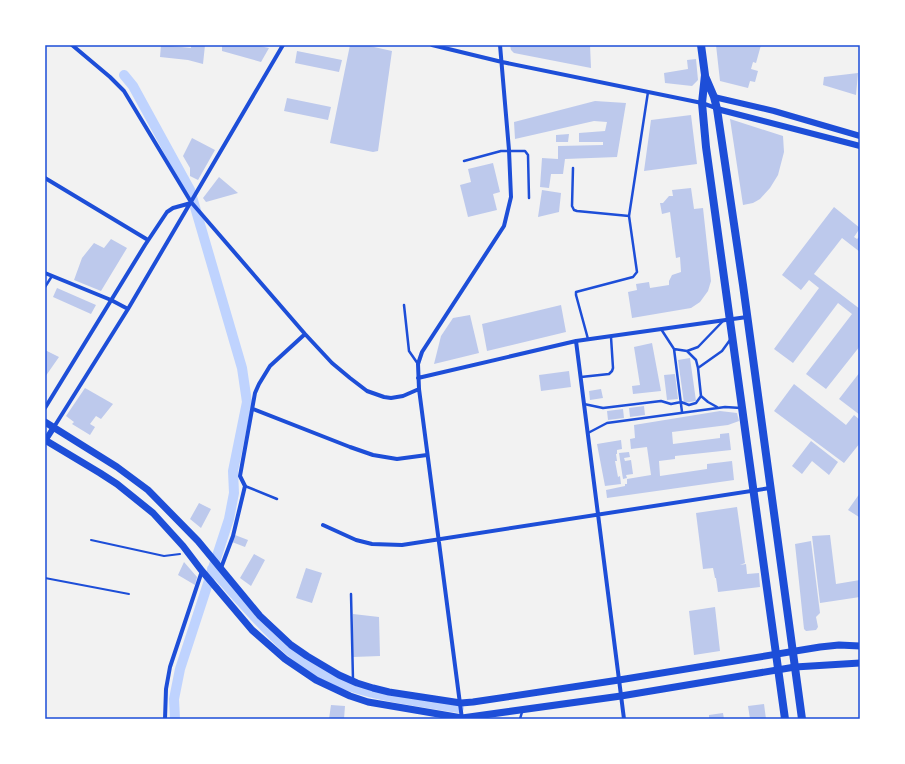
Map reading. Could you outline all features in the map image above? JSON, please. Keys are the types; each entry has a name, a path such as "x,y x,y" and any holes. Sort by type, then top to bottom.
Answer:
{"main road":[{"path":"701,45 705,75 702,103 706,147 727,320 732,337 743,412 785,719"},
{"path":"705,75 717,109 802,719"},
{"path":"45,422 117,467 148,490 179,520 260,616 291,645 324,666 353,681 373,688 389,692 461,703 473,702 619,680 793,651 839,645 860,646"},
{"path":"45,440 123,488 153,513 256,634 285,660 316,680 350,696 368,702 462,719 621,696 795,667 860,663"}],"street":[{"path":"72,45 110,77 124,91 191,202 305,334 332,363 367,391 384,397 392,398 403,396 419,388"},
{"path":"45,440 128,309 283,45"},
{"path":"432,45 502,62 702,103 717,109 859,146 860,136 774,111 714,97 702,103"},
{"path":"462,719 427,455 418,378 418,364 422,352 504,226 511,197 509,150 500,45"},
{"path":"45,178 148,240"},
{"path":"45,408 148,240 167,212 173,208 191,202"},
{"path":"45,273 111,300 128,309"},
{"path":"418,378 576,341 747,317"},
{"path":"221,568 233,536 244,486 240,476 255,393 263,376 270,366 305,334"},
{"path":"576,341 624,719"},
{"path":"253,409 374,455 397,459 427,455"},
{"path":"323,525 356,540 372,544 402,545 770,488"},
{"path":"165,719 166,690 170,667 202,571"}],"lane":[{"path":"588,339 575,293 577,291 635,276 637,272 629,216 648,92"},
{"path":"464,161 509,150 525,151 528,155 530,198"},
{"path":"573,168 572,206 574,210 577,212 629,216"},
{"path":"45,287 52,276"},
{"path":"404,305 409,351 418,364"},
{"path":"674,349 687,351 698,347 727,320"},
{"path":"661,329 674,349 682,412"},
{"path":"580,378 609,374 612,371 610,336"},
{"path":"698,368 722,352 732,337"},
{"path":"584,404 603,408 661,402 671,404 681,402 689,405 696,403 701,396 698,368 696,360 687,351"},
{"path":"701,396 708,402 719,407"},
{"path":"588,433 607,422 719,407 734,406 742,408 743,412"},
{"path":"244,486 278,499"},
{"path":"350,594 353,681"},
{"path":"520,719 522,710"}],"path":[{"path":"91,540 164,556 189,554"},
{"path":"45,578 129,594"}],"building":[{"path":"161,45 191,48 191,45 205,45 203,64 188,60 160,57"},
{"path":"222,45 255,45 269,48 261,62 222,51"},
{"path":"350,45 365,45 392,51 378,151 373,152 330,143"},
{"path":"510,45 590,45 591,68 514,53 511,50"},
{"path":"716,45 761,45 756,63 753,62 751,69 758,71 755,82 750,81 748,88 720,81"},
{"path":"297,51 342,60 339,72 295,63"},
{"path":"696,59 698,80 692,86 665,83 664,73 688,69 687,60"},
{"path":"858,73 856,95 823,85 824,77"},
{"path":"287,98 331,107 328,120 284,111"},
{"path":"595,101 626,103 617,157 565,159 563,174 551,174 549,188 540,187 542,158 558,159 558,146 603,145 603,142 579,142 579,133 605,131 607,122 594,121 515,139 514,122"},
{"path":"691,115 697,164 644,171 651,120"},
{"path":"730,119 783,136 784,152 778,175 770,188 760,199 753,203 743,205"},
{"path":"569,134 568,142 556,142 556,135"},
{"path":"192,138 215,150 198,180 190,176 190,168 183,156"},
{"path":"493,163 500,192 493,194 497,210 468,217 460,185 471,182 468,169"},
{"path":"219,177 238,193 206,202 203,198"},
{"path":"691,188 694,209 703,208 711,281 708,291 700,302 691,308 632,318 628,292 637,290 636,284 649,282 650,288 669,285 672,275 681,272 680,257 676,258 670,212 662,214 660,203 663,203 669,196 673,196 672,190"},
{"path":"542,190 561,193 559,212 538,217"},
{"path":"834,207 860,228 854,237 857,239 860,236 860,252 842,238 814,274 860,309 860,346 826,389 806,374 852,314 838,303 793,363 774,349 819,288 809,280 801,290 782,275"},
{"path":"111,239 127,248 101,291 74,280 82,258 94,243 104,248"},
{"path":"57,288 96,305 91,314 53,297"},
{"path":"561,305 566,332 487,351 482,324"},
{"path":"470,315 479,353 434,364 441,336 453,318"},
{"path":"652,343 661,391 633,394 632,386 640,385 634,347"},
{"path":"45,350 59,357 45,377"},
{"path":"690,358 696,401 684,403 678,360"},
{"path":"569,371 571,387 541,391 539,375"},
{"path":"860,372 860,415 839,399"},
{"path":"675,374 678,399 667,400 664,375"},
{"path":"794,384 846,425 854,415 860,420 860,443 844,463 774,411"},
{"path":"85,388 113,404 101,419 96,416 90,424 95,427 90,435 72,424 74,422 66,416"},
{"path":"601,389 603,398 590,400 589,391"},
{"path":"644,406 645,415 630,417 629,408"},
{"path":"623,409 624,418 608,420 607,411"},
{"path":"720,411 737,413 739,421 728,425 672,432 673,444 720,438 720,434 729,433 731,450 675,456 675,459 659,461 660,476 707,469 707,464 732,461 734,480 607,498 606,490 625,486 625,484 627,484 627,479 651,475 647,447 631,449 630,439 635,438 634,425"},
{"path":"621,440 622,449 617,450 617,461 615,461 621,484 605,486 597,444"},
{"path":"811,441 838,462 829,475 812,461 802,474 792,466"},
{"path":"629,452 630,457 624,458 625,461 631,460 633,474 626,475 627,478 623,479 619,453"},
{"path":"860,493 860,516 859,517 848,510"},
{"path":"199,503 211,509 201,528 190,519"},
{"path":"737,507 745,563 740,565 746,564 747,574 759,573 760,587 718,592 713,568 703,569 696,513"},
{"path":"235,535 248,540 245,547 232,542"},
{"path":"830,535 836,584 860,580 860,597 820,603 812,536"},
{"path":"811,541 820,613 816,617 818,627 816,630 806,631 804,629 795,544"},
{"path":"254,554 265,560 251,586 240,578"},
{"path":"184,562 197,577 195,585 178,575"},
{"path":"306,568 322,573 312,603 296,598"},
{"path":"715,607 720,651 694,655 689,611"},
{"path":"353,614 379,617 380,656 353,657"},
{"path":"764,704 766,719 750,719 748,706"},
{"path":"331,705 345,706 344,719 329,719"},
{"path":"723,713 724,719 709,719 709,715"}],"waterway":[{"path":"124,75 133,86 190,190 242,368 247,402 233,471 234,493 229,519 180,669 174,699 175,719"},
{"path":"212,569 258,620 291,652 328,677 349,686 376,694 459,708"}]}
